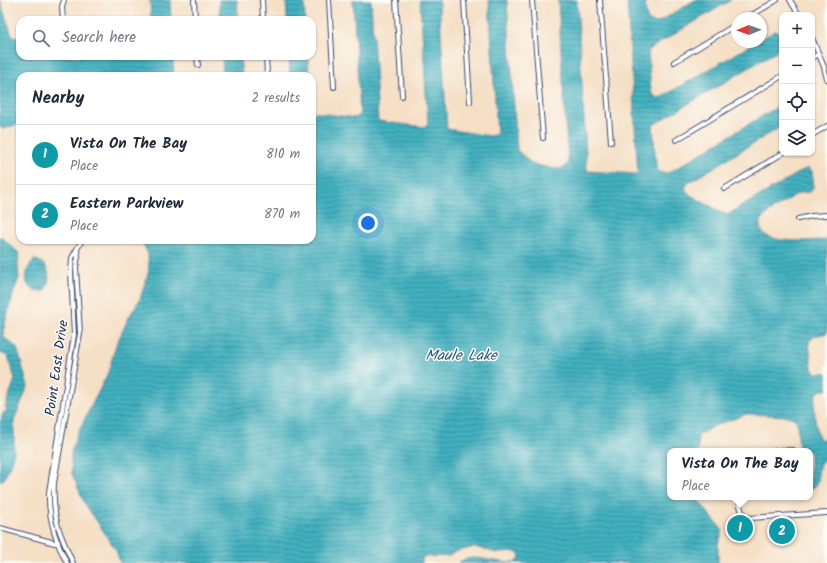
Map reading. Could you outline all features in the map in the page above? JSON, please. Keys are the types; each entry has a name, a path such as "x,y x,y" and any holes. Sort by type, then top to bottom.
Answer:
{"street":[{"path":"63,16 62,7 64,0"},
{"path":"194,0 195,16"},
{"path":"262,0 263,16"},
{"path":"329,0 334,87"},
{"path":"396,0 402,96"},
{"path":"464,0 470,102"},
{"path":"532,0 543,138"},
{"path":"600,0 611,142"},
{"path":"757,12 777,0"},
{"path":"790,0 797,12"},
{"path":"674,62 731,28"},
{"path":"815,45 827,79"},
{"path":"815,56 819,54"},
{"path":"197,60 198,65"},
{"path":"266,60 267,72"},
{"path":"676,140 779,78"},
{"path":"815,133 827,126"},
{"path":"724,189 779,155"},
{"path":"798,219 827,214"},
{"path":"77,251 80,244"},
{"name":"Point East Drive","path":"73,563 62,540 55,517 54,493 80,332 76,268 78,256 77,251"},
{"name":"Point East Drive","path":"67,563 56,542 49,511 49,487 74,335 71,265 72,258 77,251"},
{"path":"739,500 741,510 744,515 750,518 827,513"},
{"path":"0,528 56,542 62,540"}],"water":[{"path":"0,0 12,36 16,36 16,60 173,60 174,72 16,72 16,125 3,129 0,127"},
{"path":"150,0 170,0 171,16 151,16"},
{"path":"219,0 237,0 238,16 220,16"},
{"path":"286,0 304,0 305,16 287,16"},
{"name":"Maule Lake","path":"353,0 371,0 378,121 424,127 428,123 420,0 439,0 447,129 490,136 497,134 489,0 507,0 517,150 532,164 555,169 564,168 568,163 558,0 577,0 587,171 638,174 627,0 645,0 646,15 650,21 657,23 695,0 731,0 648,50 651,92 657,98 662,97 746,48 767,48 767,36 775,31 779,32 779,50 653,125 656,166 661,173 670,172 779,106 779,128 688,183 685,188 688,194 727,215 807,168 812,171 813,188 810,192 797,194 771,211 762,219 760,228 763,233 775,239 794,241 827,240 827,333 815,336 809,342 812,369 816,373 827,373 827,390 821,390 816,394 815,398 818,435 820,439 827,441 827,460 822,462 820,466 817,483 815,486 813,487 813,448 799,448 797,422 795,419 785,416 747,414 716,425 698,435 698,448 667,448 667,500 698,500 723,531 718,544 718,563 458,563 468,558 516,562 520,555 516,552 497,553 474,547 455,552 449,556 422,557 422,563 120,563 116,550 85,504 72,474 71,452 77,434 108,373 116,345 128,319 140,299 149,270 148,254 143,244 316,244 316,113 356,118 360,113"},
{"path":"222,60 240,60 242,72 223,72"},
{"path":"289,60 308,60 309,72 290,72"},
{"path":"0,236 20,254 18,263 19,278 5,323 3,336 17,348 28,386 14,420 14,452 11,463 4,479 0,481 0,423 3,413 5,413 7,408 5,407 15,379 8,356 0,353"},
{"path":"34,260 43,264 48,272 49,277 47,287 44,291 36,291 29,287 26,279 27,272"}],"place":[{"name":"Vista On The Bay","path":"740,528"},
{"name":"Eastern Parkview","path":"782,531"}]}
